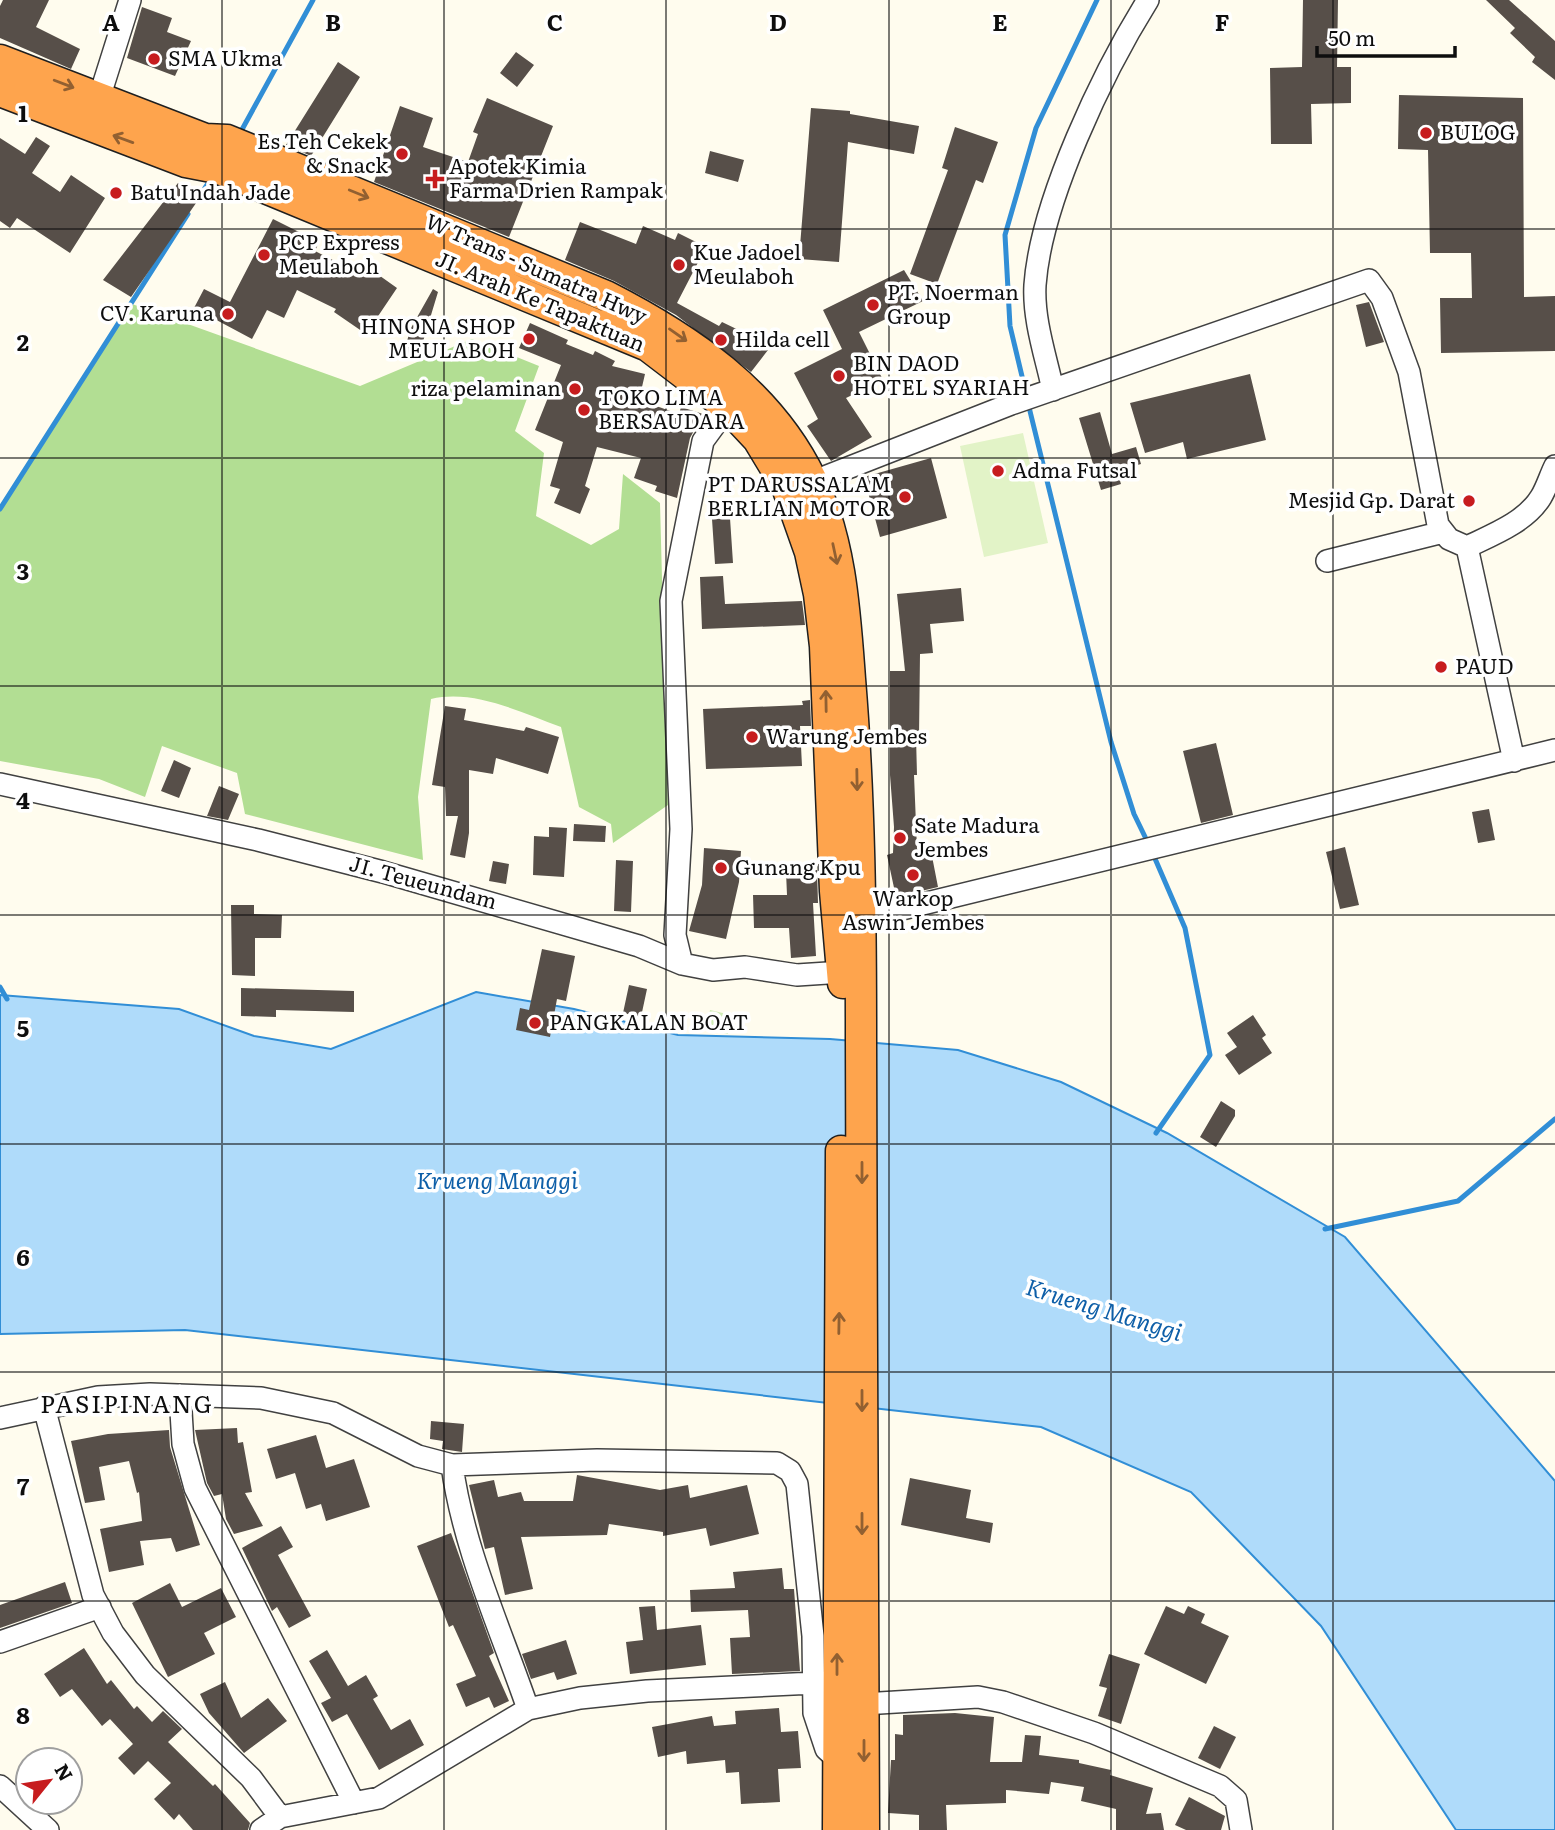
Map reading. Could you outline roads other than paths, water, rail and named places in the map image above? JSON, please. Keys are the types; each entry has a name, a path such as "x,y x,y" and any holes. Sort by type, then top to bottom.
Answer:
{"highway":[{"path":"0,60 99,98 217,149"},
{"path":"0,91 187,162 217,149"},
{"name":"JI. Arah Ke Tapaktuan","path":"217,149 648,346 728,407 758,439 787,486 810,552 819,594 825,646 835,891 852,965"},
{"name":"W Trans - Sumatra Hwy","path":"217,149 606,296 666,327 702,352 767,413 800,459 812,482 830,529 845,614 856,752 861,919 852,965"},
{"path":"838,1830 837,1759 850,1460 852,965"},
{"path":"850,1460 863,1704 864,1830"}],"street":[{"path":"90,126 130,0"},
{"path":"1048,391 1035,288 1040,249 1052,205 1095,101 1148,0"},
{"path":"812,482 1011,404 1369,280 1382,298 1409,372 1428,461 1434,512 1443,532 1467,547 1514,761"},
{"path":"682,964 677,925 681,803 671,601 703,441 728,407"},
{"path":"1467,547 1530,510 1541,497 1555,466"},
{"path":"1327,561 1443,532"},
{"path":"861,919 1125,852 1555,750"},
{"name":"JI. Teueundam","path":"0,784 246,837 370,869 639,946 682,964 713,970 745,967 797,975 852,965"},
{"path":"180,1395 183,1444 195,1488 354,1802"},
{"path":"0,1418 98,1397 180,1395 261,1398 332,1413 418,1456 452,1465 597,1460 777,1463 790,1471 797,1484 813,1636 814,1713 826,1749 837,1759"},
{"path":"44,1407 78,1545 100,1607 128,1657 251,1779 280,1817"},
{"path":"452,1465 455,1486 479,1566 528,1709"},
{"path":"0,1642 100,1607"},
{"path":"261,1830 280,1817 379,1798 528,1709 580,1698 647,1691 814,1683"},
{"path":"863,1704 978,1697 1003,1702 1094,1733 1220,1786 1236,1800 1241,1830"},
{"path":"0,1786 48,1830"}],"water":[{"name":"Krueng Manggi","path":"476,992 574,1009 678,1035 830,1039 958,1050 1061,1082 1167,1133 1345,1237 1555,1481 1555,1830 1456,1830 1321,1626 1191,1492 1041,1427 185,1330 0,1334 0,995 179,1009 254,1036 331,1049"}],"waterway":[{"path":"239,135 313,0"},
{"path":"1026,393 1010,326 1005,235 1036,128 1097,0"},
{"path":"199,197 213,176"},
{"path":"0,509 188,214"},
{"path":"1028,403 1111,742 1134,814 1149,845"},
{"path":"1153,854 1185,928 1210,1055 1156,1133"},
{"path":"0,987 7,999"},
{"path":"1325,1229 1458,1201 1555,1119"}],"place":[{"name":"SMA Ukma","path":"154,59"},
{"name":"BULOG","path":"1426,133"},
{"name":"Es Teh Cekek & Snack","path":"402,154"},
{"name":"Apotek Kimia Farma Drien Rampak","path":"435,179"},
{"name":"Batu Indah Jade","path":"116,193"},
{"name":"PCP Express Meulaboh","path":"264,255"},
{"name":"Kue Jadoel Meulaboh","path":"679,265"},
{"name":"PT. Noerman Group","path":"873,305"},
{"name":"CV. Karuna","path":"228,314"},
{"name":"HINONA SHOP MEULABOH","path":"529,339"},
{"name":"Hilda cell","path":"721,340"},
{"name":"BIN DAOD HOTEL SYARIAH","path":"839,376"},
{"name":"riza pelaminan","path":"575,389"},
{"name":"TOKO LIMA BERSAUDARA","path":"584,410"},
{"name":"Adma Futsal","path":"998,471"},
{"name":"PT DARUSSALAM BERLIAN MOTOR","path":"905,497"},
{"name":"Mesjid Gp. Darat","path":"1469,501"},
{"name":"PAUD","path":"1441,667"},
{"name":"Warung Jembes","path":"752,737"},
{"name":"Sate Madura Jembes","path":"900,838"},
{"name":"Gunang Kpu","path":"721,868"},
{"name":"Warkop Aswin Jembes","path":"913,875"},
{"name":"PANGKALAN BOAT","path":"535,1023"}],"district":[{"name":"PASIPINANG","path":"127,1405"}]}
